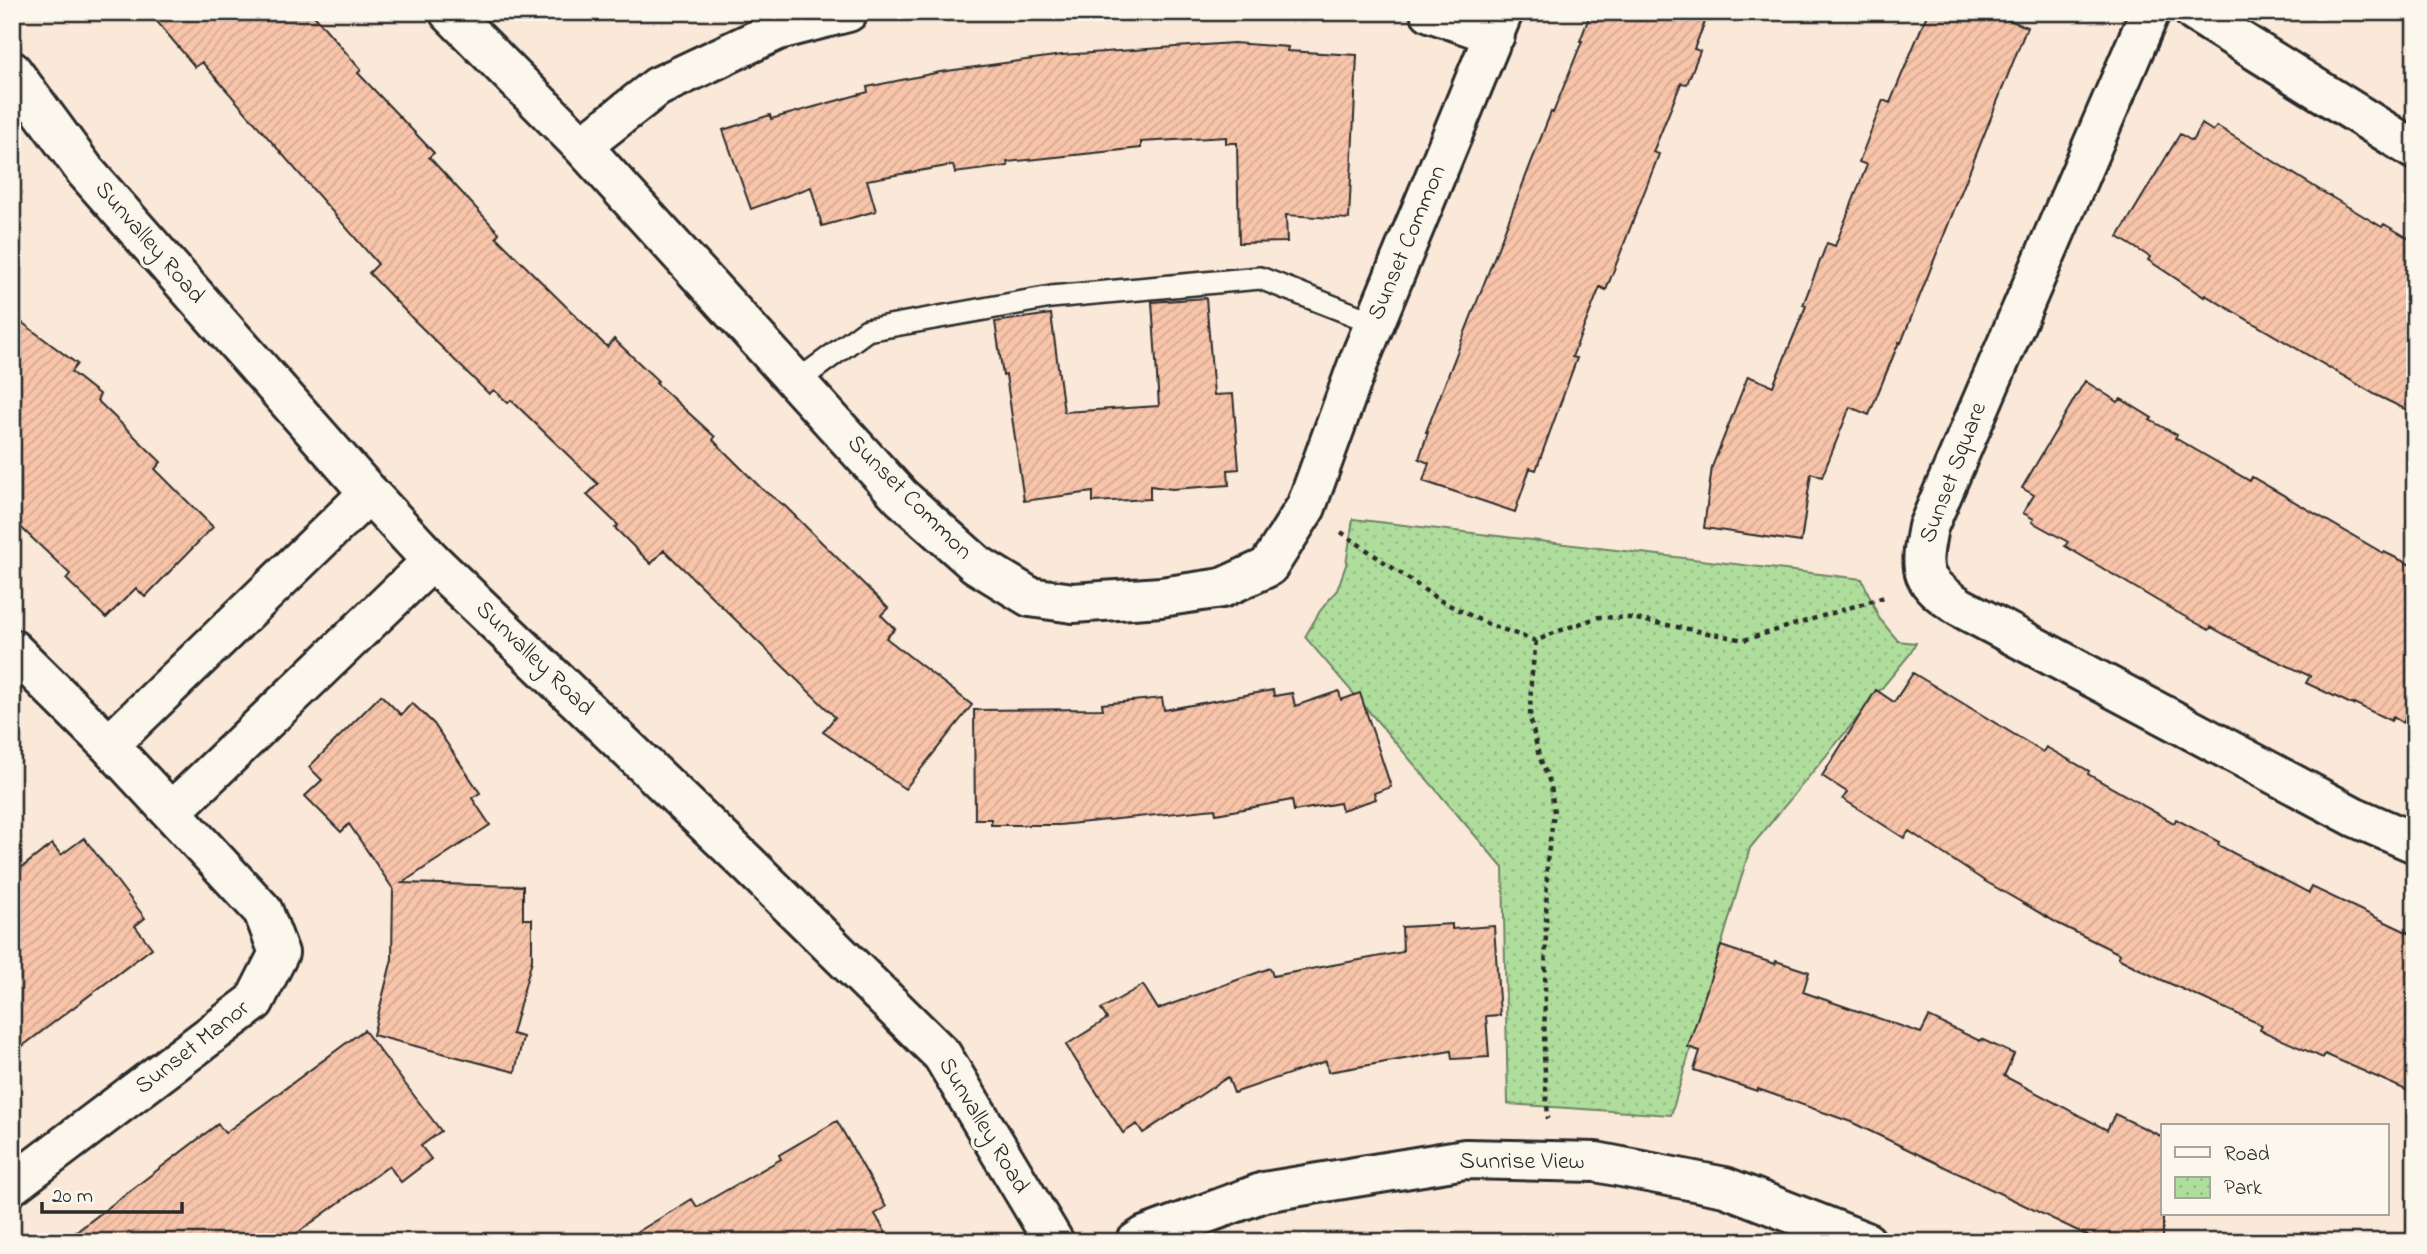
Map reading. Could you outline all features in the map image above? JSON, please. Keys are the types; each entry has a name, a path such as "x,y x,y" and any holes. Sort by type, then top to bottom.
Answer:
{"street":[{"name":"Sunset Common","path":"449,12 582,146 901,497 976,565 1030,597 1073,603 1161,597 1222,588 1268,567 1306,507 1375,323 1499,24"},
{"path":"582,146 657,87 778,30 848,12"},
{"path":"1430,12 1499,24"},
{"name":"Sunset Square","path":"1928,584 1923,551 1928,527 2150,12"},
{"path":"2194,12 2415,150"},
{"name":"Sunvalley Road","path":"12,71 86,172 432,561 748,864 942,1055 1054,1242"},
{"path":"109,745 369,493"},
{"path":"172,811 432,561"},
{"path":"1928,584 1960,607 2355,817 2415,843"},
{"name":"Sunset Manor","path":"12,649 109,745 263,911 279,953 254,1002 12,1185"},
{"name":"Sunrise View","path":"1136,1242 1145,1236 1264,1192 1465,1159 1596,1162 1725,1186 1866,1242"}],"lane":[{"path":"796,382 867,330 1051,296 1260,278 1375,323"}],"path":[{"path":"1306,507 1439,600 1488,624 1536,641 1599,617 1631,618 1744,640 1928,584"},
{"path":"1536,641 1530,717 1539,756 1551,785 1554,813 1547,861 1544,1055 1550,1161"}],"green space":[{"path":"1353,519 1862,579 1879,618 1898,641 1916,643 1910,654 1750,848 1671,1115 1508,1104 1503,868 1305,637 1320,611 1337,590 1346,565"}],"building":[{"path":"149,12 311,12 361,70 358,73 434,153 429,157 499,233 496,237 607,347 614,339 658,381 656,383 715,437 713,440 763,490 785,506 888,608 881,615 895,629 886,638 972,705 905,789 823,732 835,717 664,550 651,564 615,528 618,525 587,495 598,484 511,400 508,403 494,390 489,394 369,273 378,264 202,62 195,67"},
{"path":"1591,12 1709,12 1694,49 1700,51 1687,84 1681,83 1653,152 1659,154 1606,290 1600,287 1572,357 1577,358 1536,470 1530,468 1515,512 1423,481 1429,463 1419,459 1426,432 1551,112 1553,113 1582,41"},
{"path":"1928,12 1989,12 2027,27 1901,343 1899,342 1869,415 1850,407 1822,477 1811,473 1801,542 1704,528 1712,467 1748,376 1773,386 1806,306 1803,305 1827,243 1835,246 1867,165 1859,162 1883,100 1890,103"},
{"path":"1233,43 1288,47 1287,51 1357,55 1349,219 1286,215 1287,242 1239,243 1237,143 1226,143 1226,137 1141,142 1141,148 1007,162 1008,166 955,173 953,165 867,180 876,211 822,226 811,187 751,209 723,130 770,115 771,119 868,92 867,87 940,72 1062,55"},
{"path":"2202,124 2213,131 2217,126 2382,227 2384,224 2415,242 2415,414 2376,395 2205,295 2204,297 2118,237 2180,134 2192,141"},
{"path":"1206,298 1214,395 1233,394 1239,469 1228,470 1229,485 1172,489 1150,486 1150,499 1093,502 1093,492 1024,501 1006,375 1003,376 995,322 1051,314 1064,412 1159,406 1152,302"},
{"path":"12,315 77,364 71,372 100,395 97,400 161,462 155,469 213,527 145,597 136,588 106,618 66,579 70,574 12,519"},
{"path":"2085,381 2118,402 2121,399 2177,435 2175,438 2250,481 2252,477 2383,553 2415,567 2415,698 2403,723 2393,717 2391,721 2306,683 2310,676 2211,627 2209,630 2065,546 2068,542 2032,522 2034,519 2023,513 2034,495 2022,488"},
{"path":"1913,673 2043,752 2046,747 2174,823 2176,819 2219,842 2218,845 2309,893 2312,887 2415,936 2415,1094 2325,1054 2323,1058 2260,1030 2262,1025 2118,958 2120,954 2059,924 1983,880 1909,831 1904,838 1843,799 1847,792 1822,776 1876,690 1894,702"},
{"path":"1273,690 1274,696 1292,693 1295,706 1339,691 1341,700 1360,693 1391,787 1374,793 1376,799 1342,810 1340,803 1294,811 1292,800 1216,814 1215,809 1059,825 991,825 991,819 975,819 974,710 1103,709 1102,704 1162,698 1164,710"},
{"path":"381,695 401,715 412,703 434,724 480,793 472,798 490,825 402,883 523,886 523,919 532,919 532,960 512,1034 523,1037 515,1072 373,1035 392,959 393,889 349,824 341,832 305,796 322,780 309,767"},
{"path":"84,838 145,918 135,926 152,948 12,1054 12,875 52,844 61,855"},
{"path":"1452,924 1452,929 1494,926 1500,1015 1486,1016 1489,1057 1452,1059 1451,1051 1328,1072 1326,1061 1234,1093 1228,1077 1143,1133 1137,1124 1123,1133 1066,1045 1107,1019 1101,1009 1143,985 1158,1009 1270,968 1273,976 1403,952 1402,927"},
{"path":"1721,946 1809,972 1803,992 1921,1033 1929,1017 2014,1054 2004,1076 2107,1130 2115,1114 2161,1136 2163,1242 2101,1242 1851,1122 1694,1070 1700,1051 1688,1047"},
{"path":"364,1030 441,1131 421,1146 431,1159 401,1182 389,1166 285,1242 63,1242 218,1124 225,1133"},
{"path":"837,1121 886,1207 875,1214 891,1242 621,1242 692,1199 697,1207 781,1159 779,1155"}]}
